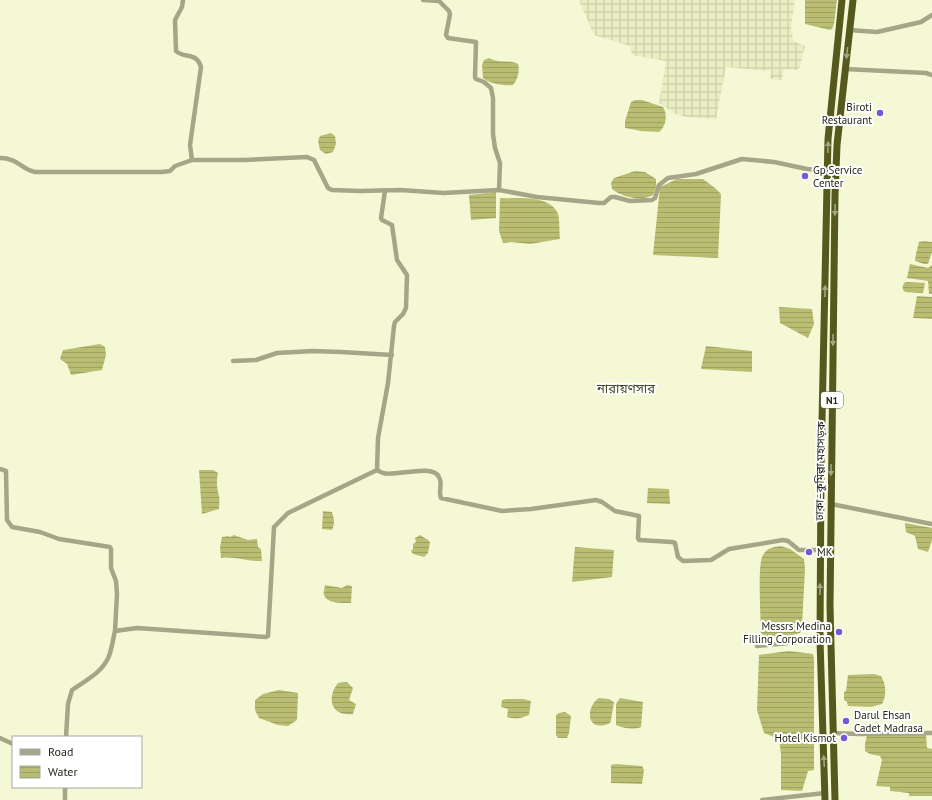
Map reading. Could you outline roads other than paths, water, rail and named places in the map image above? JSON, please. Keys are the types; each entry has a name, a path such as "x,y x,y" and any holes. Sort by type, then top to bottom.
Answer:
{"highway":[{"name":"ঢাকা–কুমিল্লা মহাসড়ক","path":"825,797 820,640 820,550 827,171 828,139 842,0"},
{"name":"ঢাকা–কুমিল্লা মহাসড়ক","path":"835,800 832,733 830,606 834,241 837,146 853,0"},
{"path":"826,241 834,241"},
{"path":"820,606 830,606"}],"street":[{"path":"183,0 182,7 175,20 176,50 178,53 196,58 201,67 190,146 192,160"},
{"path":"423,0 439,1 449,11 450,14 446,35 448,38 476,42 476,79 484,82 491,88 493,98 494,148 500,163 499,190"},
{"path":"849,30 877,32 920,22 932,15"},
{"path":"845,69 926,73 932,75"},
{"path":"0,158 12,159 35,172 123,173 170,171 175,166 192,160 244,160 307,157 314,160 328,188 332,190 401,190 443,193 499,190 537,197 599,203 604,203 611,197 630,201 652,200 655,198 659,185 668,178 696,174 742,159 774,162 807,169 827,171"},
{"path":"377,470 378,438 388,383 395,322 403,314 406,308 407,275 397,260 392,225 381,218 385,191"},
{"path":"233,361 256,360 277,354 313,351 392,355"},
{"path":"0,469 6,471 7,520 12,527 40,532 59,539 110,547 111,549 111,568 116,581 117,594 115,631 109,657 94,675 72,690 68,704 66,736"},
{"path":"377,470 383,474 410,473 417,470 434,472 438,474 440,479 441,498 502,511 531,509 596,500 602,502 615,511 639,516 639,540 675,543 678,556 683,561 712,560 729,549 783,540 788,541 799,550 820,550"},
{"path":"115,631 137,628 268,636 274,527 288,513 377,470"},
{"path":"831,504 932,524"},
{"path":"756,646 820,640"},
{"path":"832,733 932,733"},
{"path":"0,738 12,744"},
{"path":"65,788 65,800"},
{"path":"762,800 825,797"}],"water":[{"path":"805,0 837,0 832,29 830,30 805,24"},
{"path":"489,58 496,61 518,64 518,75 513,85 497,84 489,82 483,78 482,65 484,60"},
{"path":"635,100 642,100 663,107 665,110 666,120 659,132 625,128 625,121 631,102"},
{"path":"331,133 335,136 336,144 333,152 326,154 320,150 318,141 320,136"},
{"path":"635,171 645,172 656,179 656,187 653,195 643,198 632,198 612,189 611,183 614,178"},
{"path":"677,179 703,179 721,194 718,258 653,255 660,187"},
{"path":"496,192 496,218 471,220 469,195"},
{"path":"500,198 523,198 540,200 548,203 558,214 560,239 530,244 511,242 503,243 499,231"},
{"path":"919,242 932,242 932,252 928,264 915,261"},
{"path":"910,264 928,268 932,265 932,294 929,294 928,281 907,278"},
{"path":"904,283 925,283 923,293 905,292 903,287"},
{"path":"917,296 932,297 932,319 913,318"},
{"path":"779,307 812,309 814,324 808,338 780,323"},
{"path":"100,344 105,347 106,355 102,370 71,375 67,364 60,359 63,350"},
{"path":"706,346 752,351 752,372 701,369"},
{"path":"199,470 213,470 218,473 217,488 219,509 202,514"},
{"path":"648,488 669,489 670,504 647,503"},
{"path":"323,511 332,512 334,526 332,530 322,529"},
{"path":"905,523 932,528 932,540 928,552 918,549 915,536 906,532"},
{"path":"234,535 248,540 257,539 258,547 261,549 262,561 221,558 220,547 222,537 230,537"},
{"path":"420,535 430,542 428,553 424,557 413,554 411,551 413,549 413,544 416,542 415,538"},
{"path":"781,546 790,549 804,559 805,569 802,626 800,633 765,637 761,633 761,560 768,549"},
{"path":"575,547 614,550 612,577 572,582"},
{"path":"325,585 342,588 347,585 352,586 351,603 328,600 324,595"},
{"path":"789,651 813,654 814,660 814,770 808,771 802,791 781,790 781,754 779,739 764,733 757,710 759,655"},
{"path":"874,674 881,676 884,682 885,693 882,704 871,707 848,706 847,702 844,700 844,692 846,691 848,675"},
{"path":"347,682 353,688 349,700 356,704 353,714 340,713 335,709 332,700 334,689 338,683"},
{"path":"279,690 298,693 297,720 288,726 278,725 259,718 255,710 255,700 263,694"},
{"path":"599,698 609,699 614,702 610,723 596,725 590,718 591,707"},
{"path":"620,698 643,702 641,727 628,728 616,725 616,704"},
{"path":"523,699 531,701 529,715 518,718 507,717 508,709 501,707 502,700"},
{"path":"565,712 571,716 569,733 567,738 558,738 556,735 556,715"},
{"path":"867,735 926,735 927,748 932,749 932,796 909,796 909,793 890,791 890,787 876,786 882,760 880,756 870,754 865,751"},
{"path":"611,765 642,766 644,770 642,784 611,783"}],"place":[{"name":"Biroti Restaurant","path":"880,113"},
{"name":"Gp Service Center","path":"805,176"},
{"name":"MK","path":"809,552"},
{"name":"Messrs Medina Filling Corporation","path":"839,632"},
{"name":"Darul Ehsan Cadet Madrasa","path":"846,721"},
{"name":"Hotel Kismot","path":"844,738"}],"district":[{"name":"নারায়ণসার","path":"626,388"}]}
